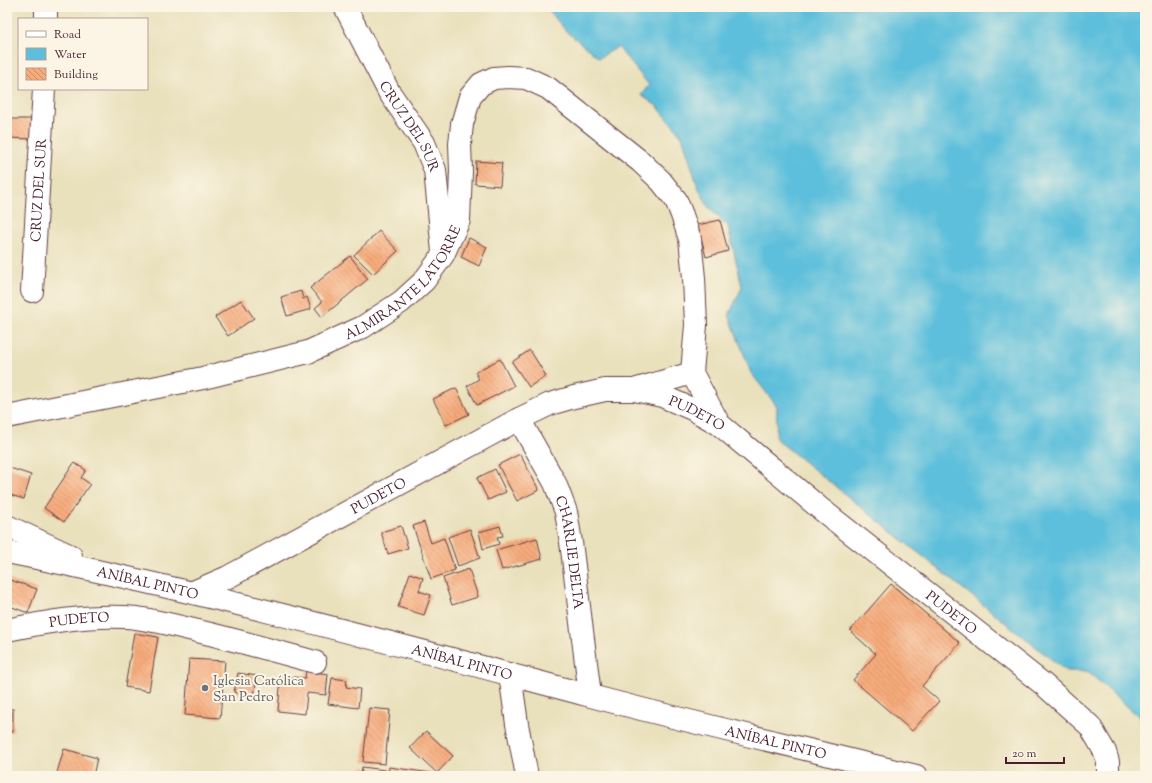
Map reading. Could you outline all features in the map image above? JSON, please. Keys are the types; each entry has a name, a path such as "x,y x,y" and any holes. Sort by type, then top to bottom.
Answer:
{"street":[{"path":"46,7 46,18"},
{"name":"CRUZ DEL SUR","path":"345,7 389,92 424,143 435,170 443,255"},
{"name":"ALMIRANTE LATORRE","path":"7,417 203,378 308,352 363,327 401,302 424,281 443,255 459,220 461,171 460,144 462,124 470,97 481,84 494,78 508,77 526,78 548,88 640,162 661,181 676,200 690,239 694,278 696,325 692,373"},
{"name":"CRUZ DEL SUR","path":"32,291 44,90"},
{"path":"635,390 692,373 719,424"},
{"name":"PUDETO","path":"193,592 228,578 519,419 550,404 605,390 635,390 662,396 692,409 719,424 822,510 1043,684 1090,726 1105,752 1108,762 1108,776"},
{"name":"CHARLIE DELTA","path":"519,419 555,483 566,512 590,695"},
{"path":"7,526 101,570"},
{"name":"ANÍBAL PINTO","path":"7,552 101,570 193,592 590,695 916,776"},
{"name":"PUDETO","path":"7,630 90,617 126,617 155,621 219,636 314,662"},
{"path":"510,674 517,724 527,776"}],"water":[{"path":"546,7 1145,7 1145,722 1087,671 1066,671 776,439 777,406 751,373 729,315 742,287 728,226 709,208 698,187 682,136 657,106 641,95 649,85 618,47 599,58 566,31"}],"building":[{"path":"7,119 35,119 34,139 7,138"},
{"path":"476,161 502,163 500,186 475,184"},
{"path":"720,220 728,251 706,257 698,225"},
{"path":"379,231 398,251 373,274 354,255"},
{"path":"469,238 487,247 479,266 461,257"},
{"path":"350,256 368,279 322,317 315,308 322,302 310,288"},
{"path":"301,291 303,299 307,297 311,309 287,316 281,297"},
{"path":"241,300 254,318 228,336 215,317"},
{"path":"530,350 546,376 529,387 512,362"},
{"path":"500,359 514,386 477,405 467,386 479,379 475,372"},
{"path":"456,388 469,414 446,425 433,399"},
{"path":"520,454 539,490 517,501 498,465"},
{"path":"74,463 86,470 81,478 90,484 64,522 44,508"},
{"path":"7,467 31,475 24,499 7,494"},
{"path":"495,469 506,492 488,500 477,478"},
{"path":"424,522 431,543 444,538 455,570 431,579 413,526"},
{"path":"401,526 408,548 388,554 381,532"},
{"path":"500,526 503,536 497,537 499,544 483,549 479,532"},
{"path":"470,529 480,558 458,566 448,537"},
{"path":"537,538 542,559 502,570 496,550"},
{"path":"469,569 478,597 452,605 443,578"},
{"path":"410,573 423,578 419,591 431,595 424,615 398,607"},
{"path":"10,580 37,589 28,613 7,605 7,590"},
{"path":"891,584 960,643 922,686 939,701 912,731 853,680 876,654 850,631"},
{"path":"134,633 158,637 149,691 125,687"},
{"name":"Iglesia Católica San Pedro","path":"189,659 225,661 220,718 185,715"},
{"path":"306,671 328,674 326,695 307,693 305,714 278,711 281,676 305,678"},
{"path":"238,673 257,676 254,696 234,692"},
{"path":"332,678 347,680 346,687 360,689 358,708 328,704"},
{"path":"369,708 390,710 385,764 363,762"},
{"path":"7,709 13,709 13,732 7,732"},
{"path":"426,731 453,756 437,773 410,748"},
{"path":"64,749 97,758 93,776 56,776"},
{"path":"362,767 385,770 384,776 361,776"},
{"path":"389,767 431,773 431,776 388,776"}],"place":[{"name":"Iglesia Católica San Pedro","path":"205,688"}]}
